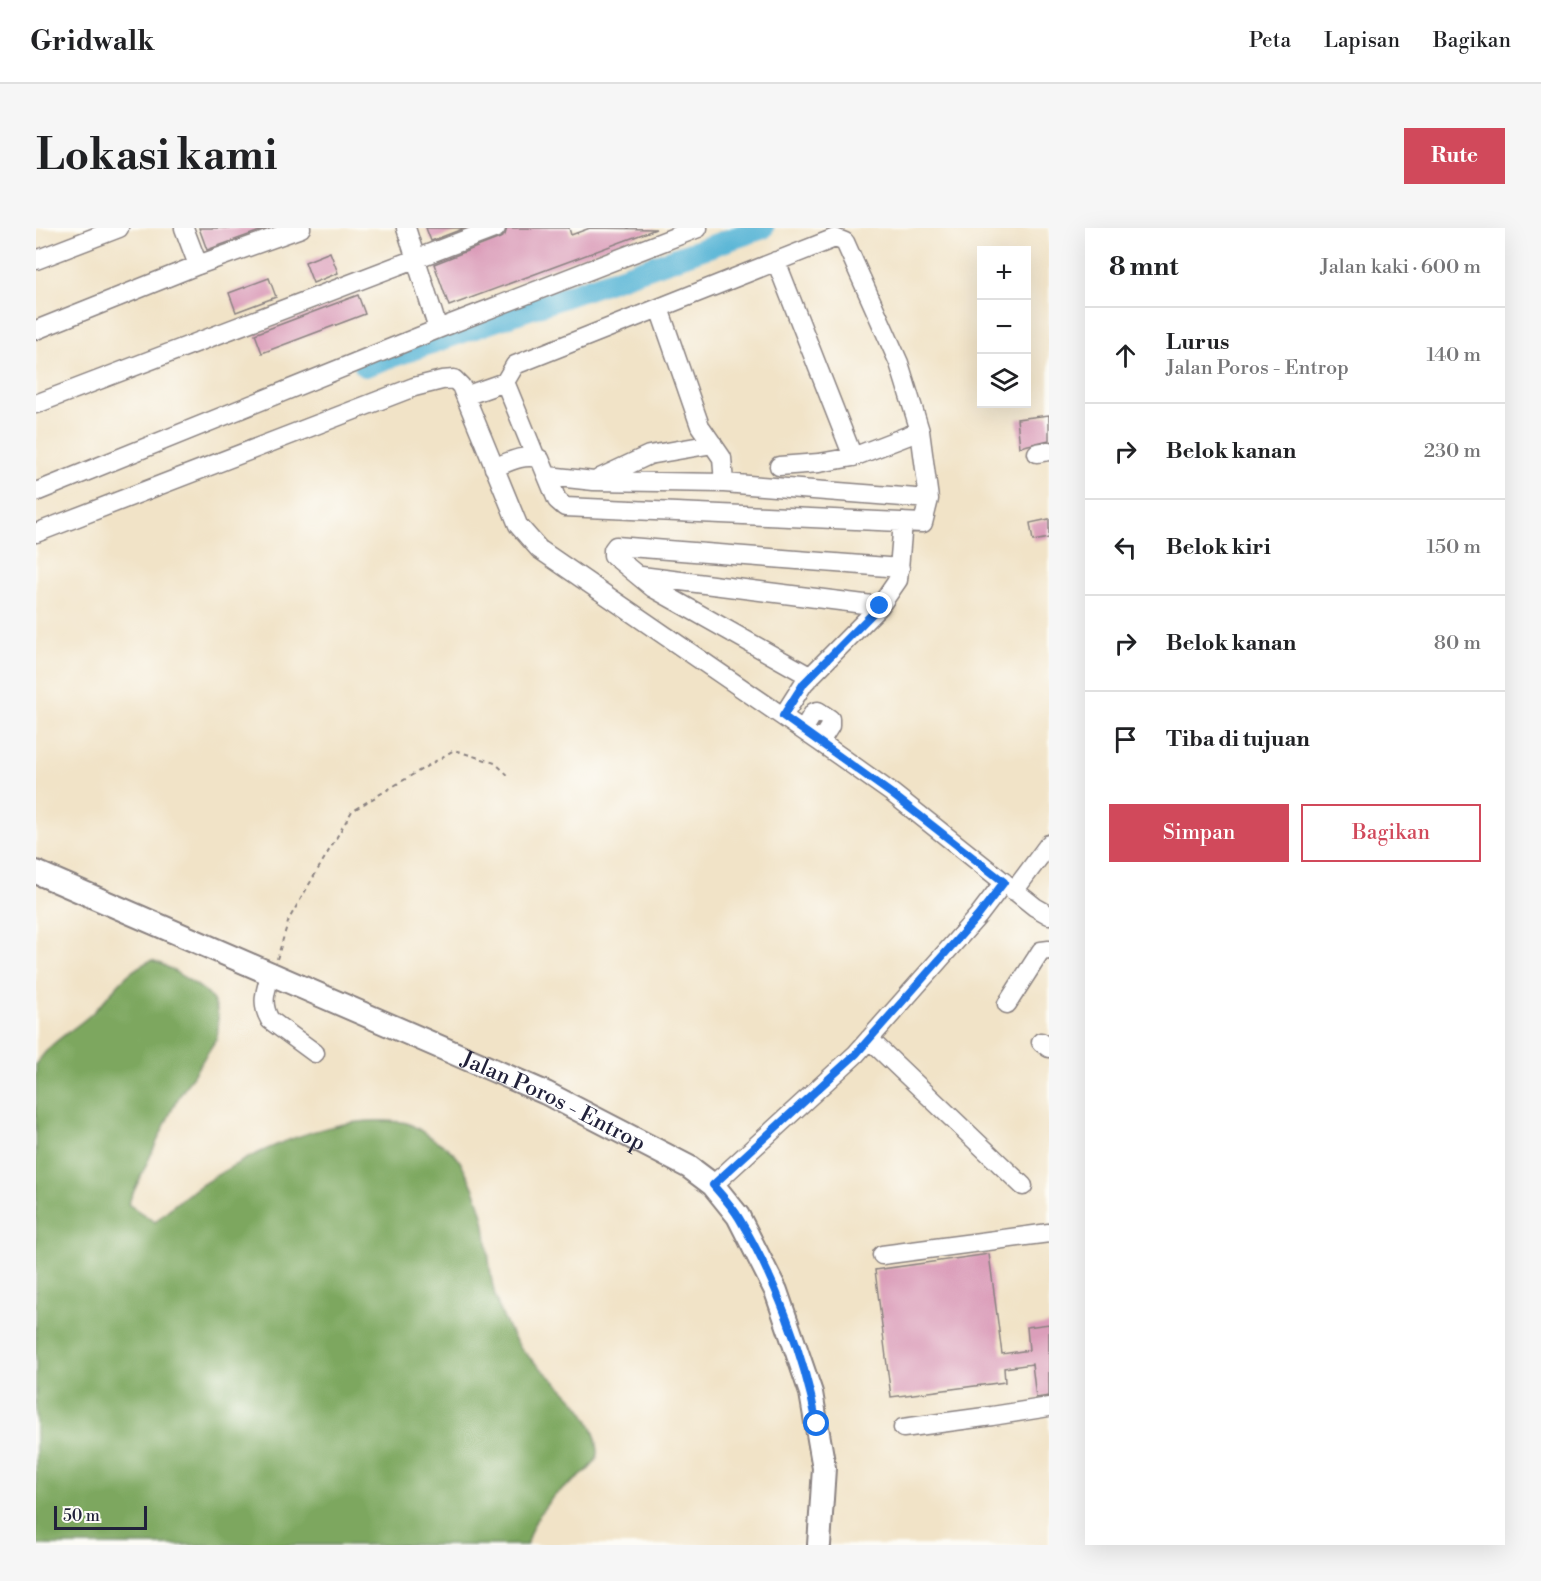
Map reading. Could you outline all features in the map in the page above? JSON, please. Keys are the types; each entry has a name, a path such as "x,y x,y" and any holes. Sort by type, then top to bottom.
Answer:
{"main road":[{"name":"Jalan Poros - Entrop","path":"36,872 546,1093 689,1167 713,1185 738,1216 776,1291 811,1393 824,1468 819,1545"}],"street":[{"path":"36,260 119,228"},
{"path":"184,228 198,265"},
{"path":"36,330 198,265 302,228"},
{"path":"406,228 438,329"},
{"path":"36,404 496,228"},
{"path":"36,492 438,329 699,228"},
{"path":"36,533 414,387 454,379 461,386 485,389 515,365 835,238 845,242 898,363 920,431 929,500 922,523 564,507 557,500 540,459 532,456 503,465"},
{"path":"776,261 853,457"},
{"path":"659,308 700,426 722,458 724,483"},
{"path":"485,389 536,458"},
{"path":"485,389 518,525 539,549 820,742 1015,884 1049,915"},
{"path":"779,466 819,463 853,457 920,431"},
{"path":"594,481 649,455 712,444"},
{"path":"548,476 594,481 724,483 929,500"},
{"path":"783,716 804,683 880,606 898,580 903,522"},
{"path":"811,677 653,588 613,555 616,546 900,568"},
{"path":"639,576 880,606"},
{"path":"713,1185 803,1104 869,1040 978,916 1015,884 1049,844"},
{"path":"1007,1005 1041,951 1049,950"},
{"path":"271,972 263,998 265,1012 270,1020 315,1053"},
{"path":"869,1040 1023,1186"},
{"path":"882,1255 1049,1233"},
{"path":"903,1428 1049,1407"}],"path":[{"path":"271,972 289,919 352,811 454,750 495,763 510,777"}],"green space":[{"path":"152,960 173,970 209,995 218,1016 217,1038 175,1103 128,1204 155,1222 202,1184 263,1151 327,1128 358,1122 407,1123 452,1152 465,1171 480,1204 495,1294 505,1322 523,1351 581,1408 595,1435 597,1458 587,1471 552,1498 533,1526 527,1545 36,1545 36,1065 48,1049 90,1015 132,971"}],"building":[{"path":"199,228 268,228 207,250"},
{"path":"426,228 465,228 431,241"},
{"path":"507,228 569,228 571,235 590,228 656,229 449,306 434,264 500,238 505,235"},
{"path":"330,252 338,273 313,283 305,262"},
{"path":"269,278 276,297 236,312 229,293"},
{"path":"358,295 365,314 262,353 255,334"},
{"path":"1049,415 1049,440 1020,447 1017,419"},
{"path":"1049,519 1049,538 1033,541 1030,523"},
{"path":"989,1254 1002,1354 1029,1350 1027,1327 1049,1324 1049,1396 1036,1398 1032,1364 1004,1368 1005,1382 891,1397 875,1270"}],"waterway":[{"path":"365,366 763,228"}],"route":[{"path":"817,1424 811,1393 776,1291 738,1216 713,1185 856,1054 978,916 1004,882 892,794 783,716 804,683 880,606"}]}
